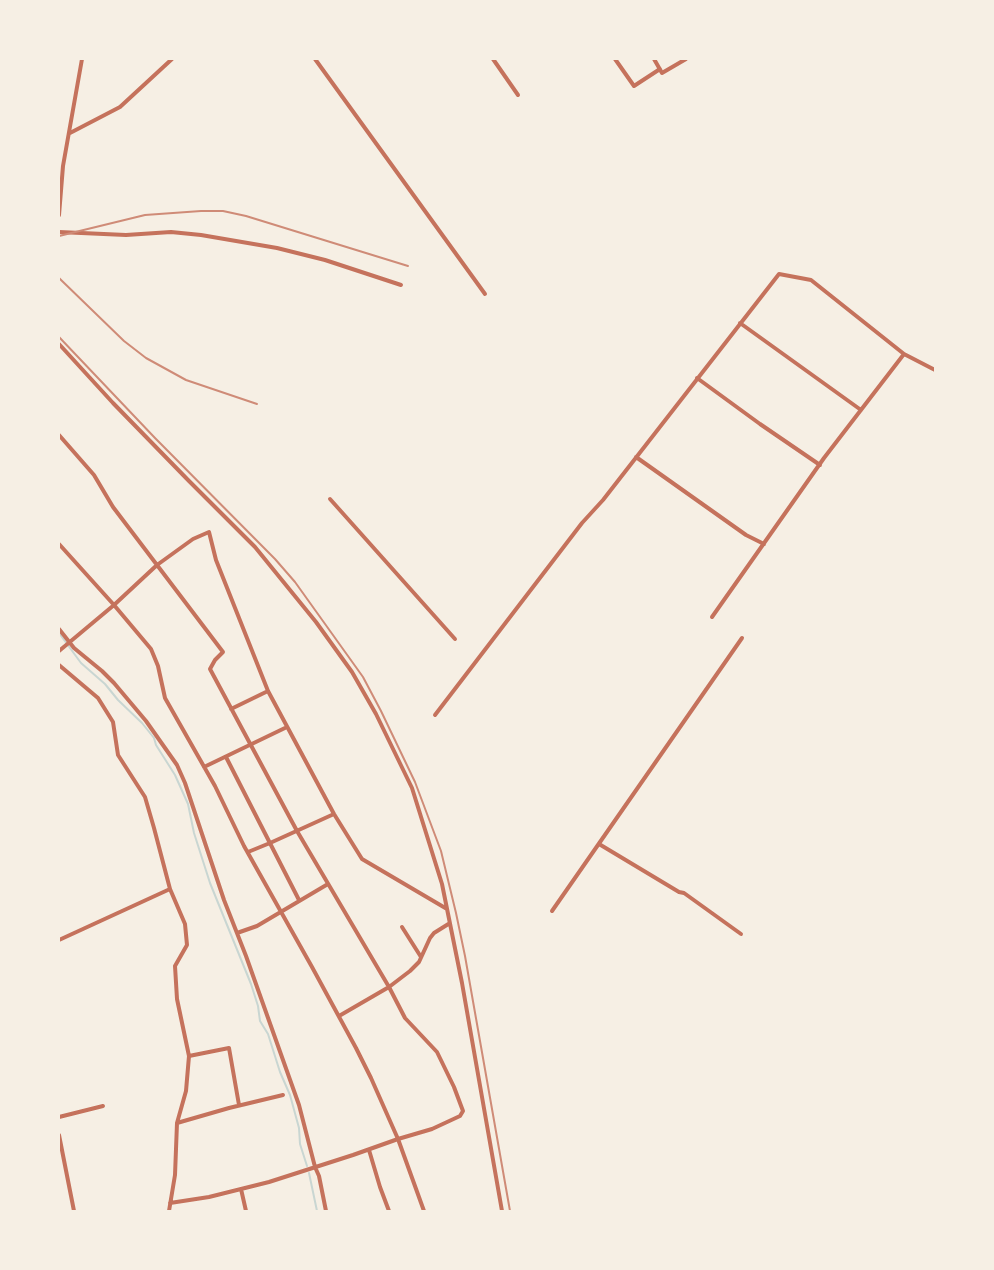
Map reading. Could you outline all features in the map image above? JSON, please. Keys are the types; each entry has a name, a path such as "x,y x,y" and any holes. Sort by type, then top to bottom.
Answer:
{"street":[{"path":"59,214 63,166 82,59"},
{"path":"70,133 120,107 172,59"},
{"path":"315,59 485,294"},
{"path":"493,59 518,95"},
{"path":"615,59 634,86 660,69"},
{"path":"654,59 662,73 686,59"},
{"path":"59,232 126,235 171,232 201,235 277,248 325,260 401,285"},
{"path":"435,715 582,523 603,500 779,274 811,280 904,354 935,370"},
{"path":"740,323 861,410"},
{"path":"59,344 162,453 255,546 316,622 352,672 376,714 412,788 442,884 462,983 502,1211"},
{"path":"712,617 820,465 904,354"},
{"path":"697,378 820,465"},
{"path":"59,435 94,475 113,507 223,652 210,669 297,831 406,1018 437,1052 463,1111 460,1116 432,1129 268,1182 209,1197 170,1203"},
{"path":"636,456 746,535 764,544"},
{"path":"330,499 455,639"},
{"path":"59,651 114,605 157,565 193,539 209,532 216,560 268,692 334,814 362,859 447,909"},
{"path":"59,544 114,605 150,649 158,666 166,698 244,846 339,1016 371,1078 398,1139 424,1211"},
{"path":"59,629 74,648 114,683 146,721 177,765 185,783 224,900 300,1105 315,1167 319,1176 326,1211"},
{"path":"552,911 742,638"},
{"path":"59,665 98,698 113,722 118,756 144,797 170,889 185,924 187,945 175,966 178,999 190,1056 186,1092 177,1123 175,1175 169,1211"},
{"path":"231,709 268,692"},
{"path":"204,767 287,727"},
{"path":"226,757 299,900"},
{"path":"248,852 270,844 334,814"},
{"path":"599,844 679,892 684,893 741,934"},
{"path":"237,933 257,926 328,884"},
{"path":"59,940 170,889"},
{"path":"339,1016 410,971 419,962 434,933 450,923"},
{"path":"402,927 421,957"},
{"path":"190,1056 229,1048 239,1105"},
{"path":"177,1123 239,1105 283,1095"},
{"path":"59,1116 103,1106"},
{"path":"59,1135 74,1211"},
{"path":"369,1150 380,1187 390,1211"},
{"path":"241,1189 246,1211"}],"waterway":[{"path":"59,633 81,663 105,684 118,700 142,723 154,738 156,745 175,775 188,804 194,833 210,883 251,984 258,1006 260,1021 268,1034 280,1072 290,1095 299,1128 300,1144 307,1166"},
{"path":"309,1173 317,1211"}],"railway":[{"path":"59,236 145,215 223,211 246,216 408,266"},
{"path":"59,278 124,341 146,358 186,380 257,404"},
{"path":"59,337 155,438 275,559 295,582 363,677 381,711 415,782 441,851 465,956 510,1211"}]}
